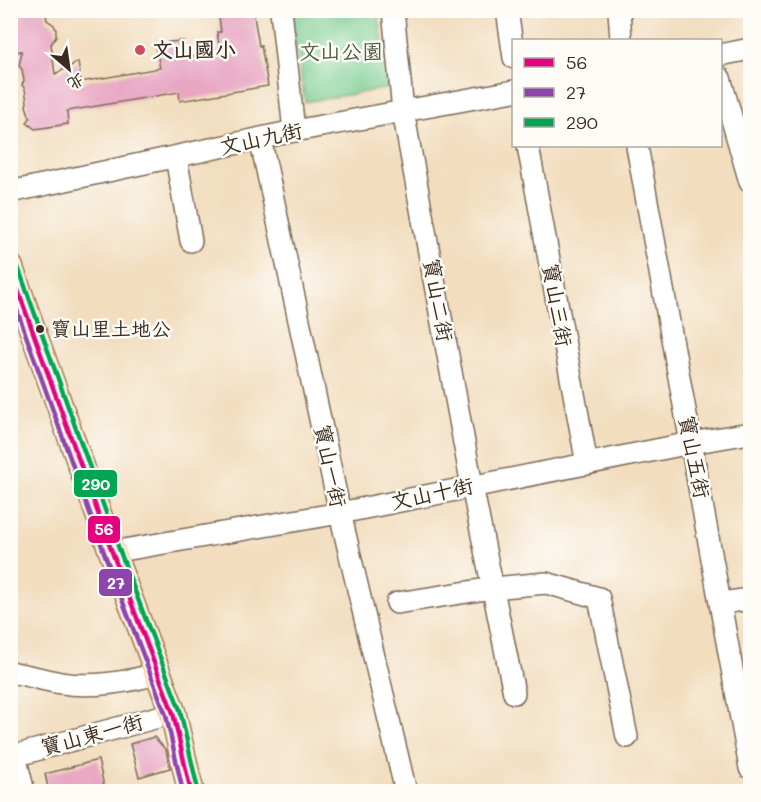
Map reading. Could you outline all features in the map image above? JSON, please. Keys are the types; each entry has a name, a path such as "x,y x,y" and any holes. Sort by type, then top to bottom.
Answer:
{"main road":[{"path":"10,267 112,552 173,713 191,792"}],"street":[{"path":"281,10 294,131"},
{"name":"寶山二街","path":"393,10 403,111 472,486 514,693"},
{"path":"507,10 512,50"},
{"path":"619,10 621,39"},
{"path":"722,56 750,49"},
{"path":"722,85 750,182"},
{"name":"文山九街","path":"10,192 294,131 512,91"},
{"name":"寶山一街","path":"259,139 340,513 406,792"},
{"name":"寶山三街","path":"528,147 587,464"},
{"name":"寶山五街","path":"637,147 747,732 750,768"},
{"path":"176,157 191,241"},
{"name":"文山十街","path":"112,552 340,513 691,442 750,433"},
{"path":"397,603 494,588 546,583 599,598 627,737"},
{"path":"722,603 750,599"},
{"path":"10,672 62,683 84,684 137,680 158,673"},
{"name":"寶山東一街","path":"13,756 173,713"},
{"path":"13,756 24,792"}],"green space":[{"name":"文山公園","path":"290,11 378,11 390,88 305,102"}],"building":[{"path":"10,10 45,10 47,20 54,25 56,30 56,37 51,44 55,74 78,62 81,82 160,68 156,49 169,42 183,41 185,58 220,52 217,32 221,32 218,10 253,10 268,86 180,101 179,92 67,111 68,124 35,129 27,123 30,118 26,106 25,89 22,85 24,81 22,69 19,66 22,51 10,53"},
{"path":"154,737 166,750 170,768 139,777 130,744"},
{"path":"98,760 104,786 82,792 49,792 45,774"}],"transit line":[{"name":"290","path":"17,264 119,549 180,710 198,790"},
{"name":"56","path":"10,268 112,552 173,713 191,792"},
{"name":"27","path":"10,291 105,555 166,715 183,792"}],"place":[{"name":"文山國小","path":"140,50"},
{"name":"寶山里土地公","path":"40,329"}]}
